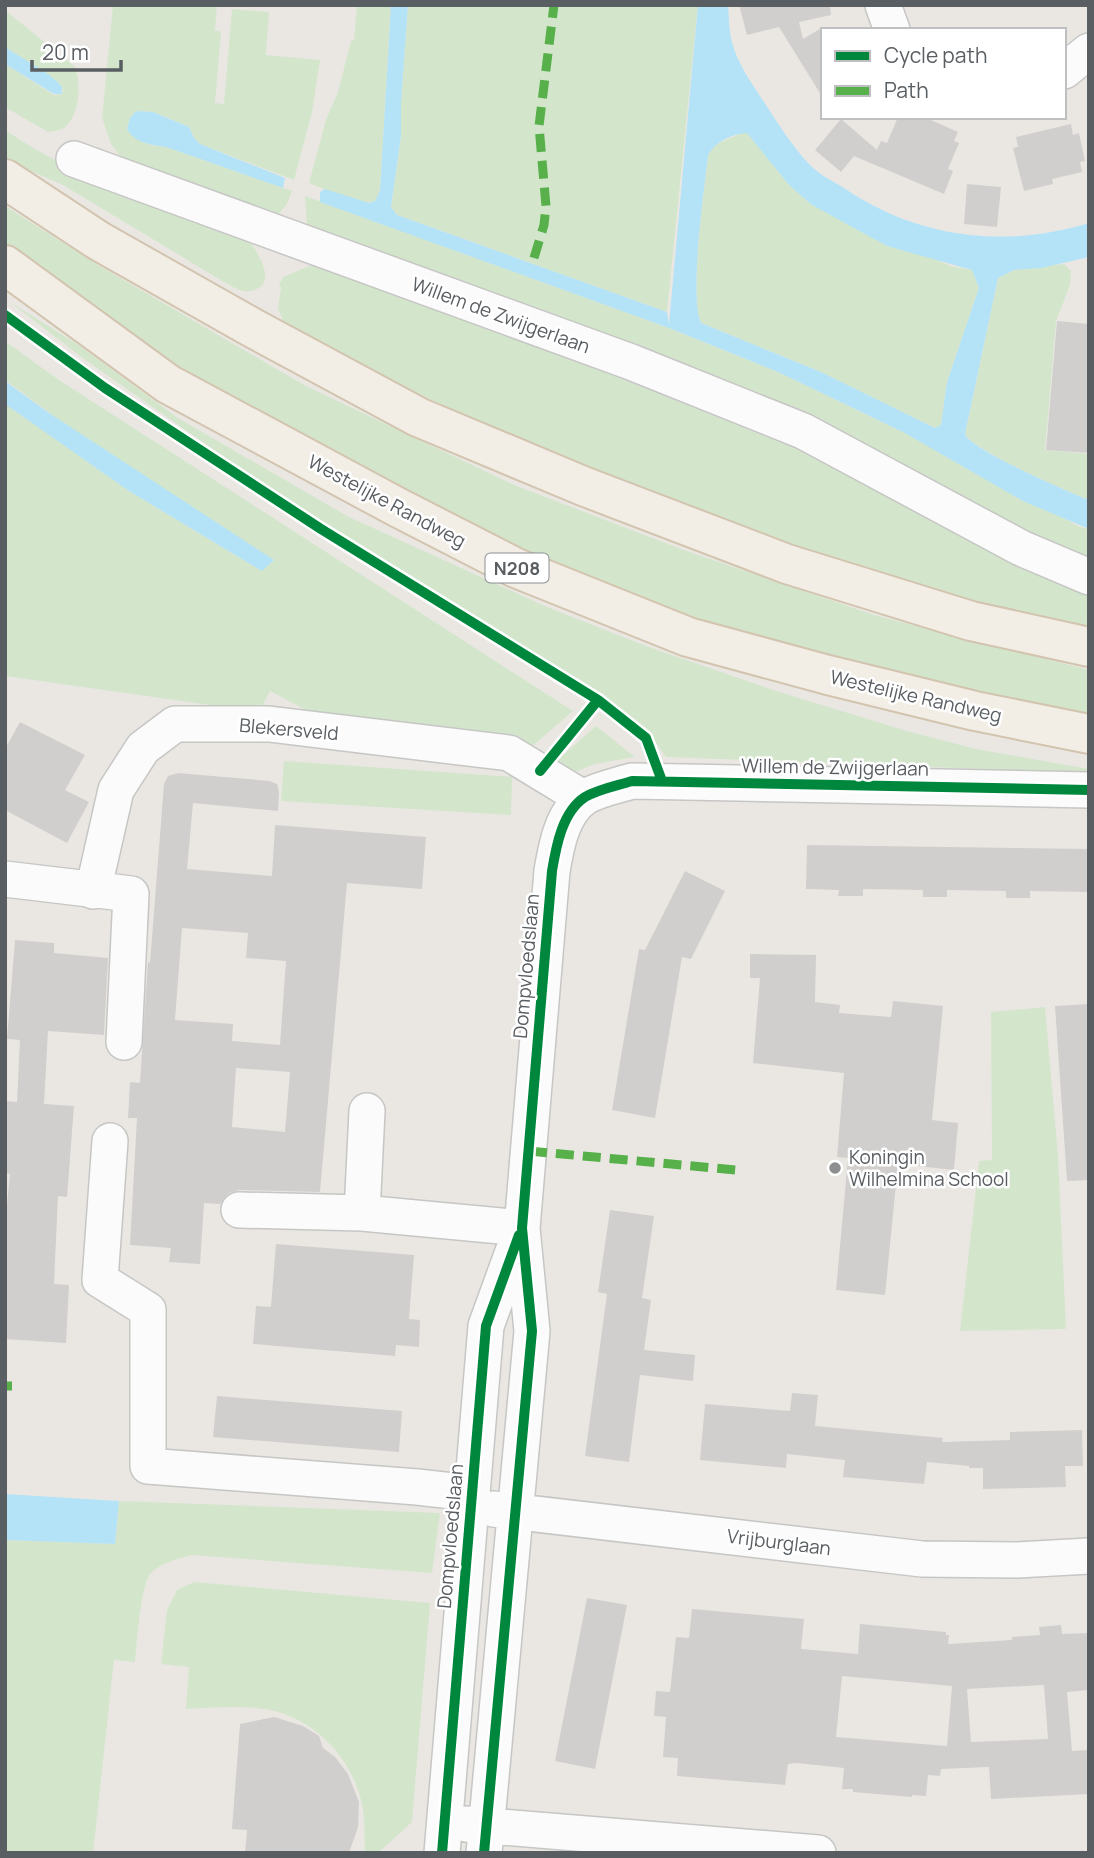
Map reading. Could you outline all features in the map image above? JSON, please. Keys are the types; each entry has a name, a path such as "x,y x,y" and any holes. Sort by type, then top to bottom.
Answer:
{"main road":[{"path":"5,179 99,241 418,417 583,486 787,564 971,621 1089,647"},
{"name":"Westelijke Randweg","path":"5,265 168,384 516,568 688,637 854,682 975,711 1089,734"}],"street":[{"path":"883,5 891,28"},
{"path":"1066,69 1089,51"},
{"name":"Willem de Zwijgerlaan","path":"75,159 631,362 803,431 1021,548 1089,577"},
{"name":"Blekersveld","path":"93,891 116,790 143,748 175,724 269,724 509,753 583,799"},
{"name":"Willem de Zwijgerlaan","path":"583,799 604,789 632,781 1089,790"},
{"name":"Dompvloedslaan","path":"486,1839 532,1331 522,1228 552,871 556,846 566,819 583,799"},
{"path":"5,879 131,894 124,1042"},
{"path":"362,1213 367,1111"},
{"name":"Dompvloedslaan","path":"110,1141 100,1280 148,1310 148,1466 417,1487 470,1500"},
{"path":"239,1210 362,1213 522,1228"},
{"name":"Dompvloedslaan","path":"443,1838 486,1326 522,1228"},
{"name":"Vrijburglaan","path":"470,1500 516,1511 922,1559 1017,1560 1089,1556"},
{"path":"443,1838 818,1853"}],"green space":[{"path":"113,5 217,5 215,30 221,32 215,103 224,104 232,9 269,12 266,55 320,60 312,112 294,180 200,144 189,127 153,112 136,111 130,118 127,129 150,145 166,147 292,191 287,204 277,216 126,164 111,144 102,118"},
{"path":"357,5 391,5 380,191 375,202 368,203 309,183 326,120 338,92 351,41 354,40"},
{"path":"408,5 698,5 667,312 397,215 391,207 401,136"},
{"path":"5,10 74,66 79,89 78,99 73,116 62,129 48,132 5,107 5,64 54,95 62,94 63,91 62,87 5,47"},
{"path":"5,130 64,165 94,179 251,243 265,272 263,284 251,291 235,288 63,185 8,161 5,159"},
{"path":"747,133 753,139 789,185 950,266 972,270 979,288 947,382 941,425 935,428 821,372 701,323 696,290 708,156 712,146"},
{"path":"305,196 669,328 778,372 903,432 1080,527 1089,529 1089,567 307,227"},
{"path":"5,206 103,268 306,386 514,485 681,549 874,615 1089,670 1089,715 986,698 735,636 534,559 277,428 195,377 184,373 5,247"},
{"path":"314,264 748,423 1010,562 1089,597 1089,632 963,600 704,518 526,444 323,349 286,327 278,309 281,288 279,285 283,277"},
{"path":"1064,264 1071,271 1070,285 1056,321 1045,450 1089,454 1089,500 1002,460 971,441 965,434 998,278 1014,270"},
{"path":"10,302 80,346 178,418 349,517 547,607 646,646 776,691 907,731 976,749 1089,769 1089,773 666,757 645,727 277,494 84,359"},
{"path":"5,341 59,380 573,711 530,748 334,725 270,691 259,712 5,676 5,403 129,491 262,571 5,380"},
{"path":"596,726 635,757 595,764 567,775 554,763"},
{"path":"284,761 512,777 511,815 281,801"},
{"path":"1045,1007 1058,1156 1066,1329 960,1331 979,1161 992,1160 991,1012"},
{"path":"119,1501 440,1513 432,1573 192,1555 170,1561 155,1569 144,1590 135,1662 114,1660 93,1853 5,1853 5,1540 115,1544"},
{"path":"194,1582 430,1603 412,1822 378,1853 365,1853 363,1809 353,1777 334,1749 309,1726 278,1712 256,1708 186,1709 189,1667 161,1664 167,1610 177,1590"}],"water":[{"path":"391,5 408,5 401,136 391,207 397,215 667,312 669,324 698,5 728,5 735,51 752,85 792,144 813,168 872,205 931,228 993,237 1025,236 1089,223 1089,257 1041,268 1014,270 998,278 965,434 971,441 1002,460 1089,500 1089,529 1023,501 903,432 778,372 669,328 320,202 320,192 325,189 369,203 375,201 380,191","holes":["747,133 789,185 812,205 887,246 972,270 979,288 947,382 941,425 935,428 821,372 701,323 696,290 698,242 708,156 711,151 724,140"]},
{"path":"5,47 52,77 62,87 62,94 54,94 5,64"},
{"path":"136,111 153,112 189,127 200,144 285,178 283,188 139,140 127,129 130,118"},
{"path":"5,381 49,413 274,560 262,571 129,491 5,404"},
{"path":"5,1494 119,1501 115,1544 5,1540"}],"building":[{"path":"739,5 830,5 831,15 799,22 803,39 821,28 821,95 779,27 747,35"},
{"path":"841,119 877,150 881,141 887,143 897,119 929,119 958,132 954,141 959,143 948,169 953,171 944,194 854,156 841,172 815,150"},
{"path":"1071,124 1073,135 1079,133 1085,161 1080,162 1082,172 1052,179 1053,184 1024,191 1013,148 1018,147 1016,137"},
{"path":"967,184 1001,187 997,227 964,224"},
{"path":"1057,321 1089,324 1089,453 1046,450"},
{"path":"20,722 85,755 65,790 89,802 67,843 5,810 5,749"},
{"path":"178,773 269,781 277,784 279,792 278,811 193,803 187,869 272,876 275,825 426,837 422,889 347,883 320,1192 239,1190 229,1193 220,1204 204,1203 200,1264 169,1262 171,1248 130,1245 137,1118 128,1118 130,1082 140,1083 164,784 168,776","holes":["182,928 248,933 246,958 286,961 280,1045 232,1041 233,1024 175,1020","236,1068 290,1072 285,1132 232,1127"]},
{"path":"807,845 1089,849 1089,892 1030,891 1030,898 1006,898 1006,891 947,890 947,897 923,897 923,890 863,889 863,896 838,896 839,890 806,889"},
{"path":"685,871 725,891 691,959 682,957 655,1118 612,1110 639,949 645,950"},
{"path":"15,940 54,943 54,953 108,958 104,1035 48,1031 44,1104 74,1106 67,1197 58,1196 54,1284 69,1285 66,1343 5,1339 5,1225 10,1174 5,1173 5,1101 17,1102 20,1040 7,1039"},
{"path":"750,954 816,955 815,1002 840,1005 839,1013 891,1017 893,1001 943,1006 932,1120 958,1123 954,1170 898,1164 885,1295 836,1290 848,1158 837,1157 844,1073 753,1063 760,978 750,978"},
{"path":"1089,1004 1089,1180 1067,1181 1055,1006"},
{"path":"610,1210 654,1216 642,1298 651,1300 644,1350 695,1355 693,1381 640,1375 629,1462 585,1456 607,1294 598,1292"},
{"path":"276,1244 414,1255 409,1319 420,1320 419,1347 396,1345 395,1356 253,1344 256,1306 271,1307"},
{"path":"792,1393 818,1395 815,1426 943,1438 942,1442 1010,1440 1010,1432 1082,1430 1083,1466 1065,1466 1066,1487 983,1489 983,1468 969,1466 927,1462 924,1484 843,1477 845,1460 787,1454 786,1468 700,1460 705,1404 790,1411"},
{"path":"217,1396 402,1411 399,1452 213,1437"},
{"path":"587,1598 627,1605 595,1769 555,1761"},
{"path":"692,1609 804,1619 801,1649 858,1654 860,1624 946,1632 946,1635 949,1635 948,1644 1012,1640 1012,1637 1040,1635 1039,1627 1061,1625 1062,1634 1089,1633 1089,1690 1067,1692 1072,1751 1089,1750 1089,1794 991,1799 989,1767 941,1769 940,1776 928,1775 926,1796 912,1797 842,1789 844,1768 797,1763 788,1764 785,1785 677,1776 678,1758 663,1757 666,1717 654,1716 656,1691 670,1692 676,1637 689,1638","holes":["842,1676 952,1686 947,1746 836,1737","1044,1685 1048,1739 971,1742 967,1689"]},
{"path":"274,1717 303,1726 319,1736 323,1748 335,1757 348,1774 359,1802 358,1827 349,1853 245,1853 247,1830 232,1829 240,1724"}],"marked path":[{"path":"534,258 544,225 546,206 539,126 554,5"},
{"path":"529,1151 736,1170"},
{"path":"5,1386 12,1386"}],"cycle path":[{"path":"5,315 105,388 321,529 598,700 540,771"},
{"path":"598,700 646,738 662,781"},
{"path":"484,1853 532,1331 522,1228 552,871 561,831 571,812 590,794 632,781 1089,790"},
{"path":"442,1853 486,1326 519,1235"}],"place":[{"name":"Koningin Wilhelmina School","path":"835,1168"}]}
